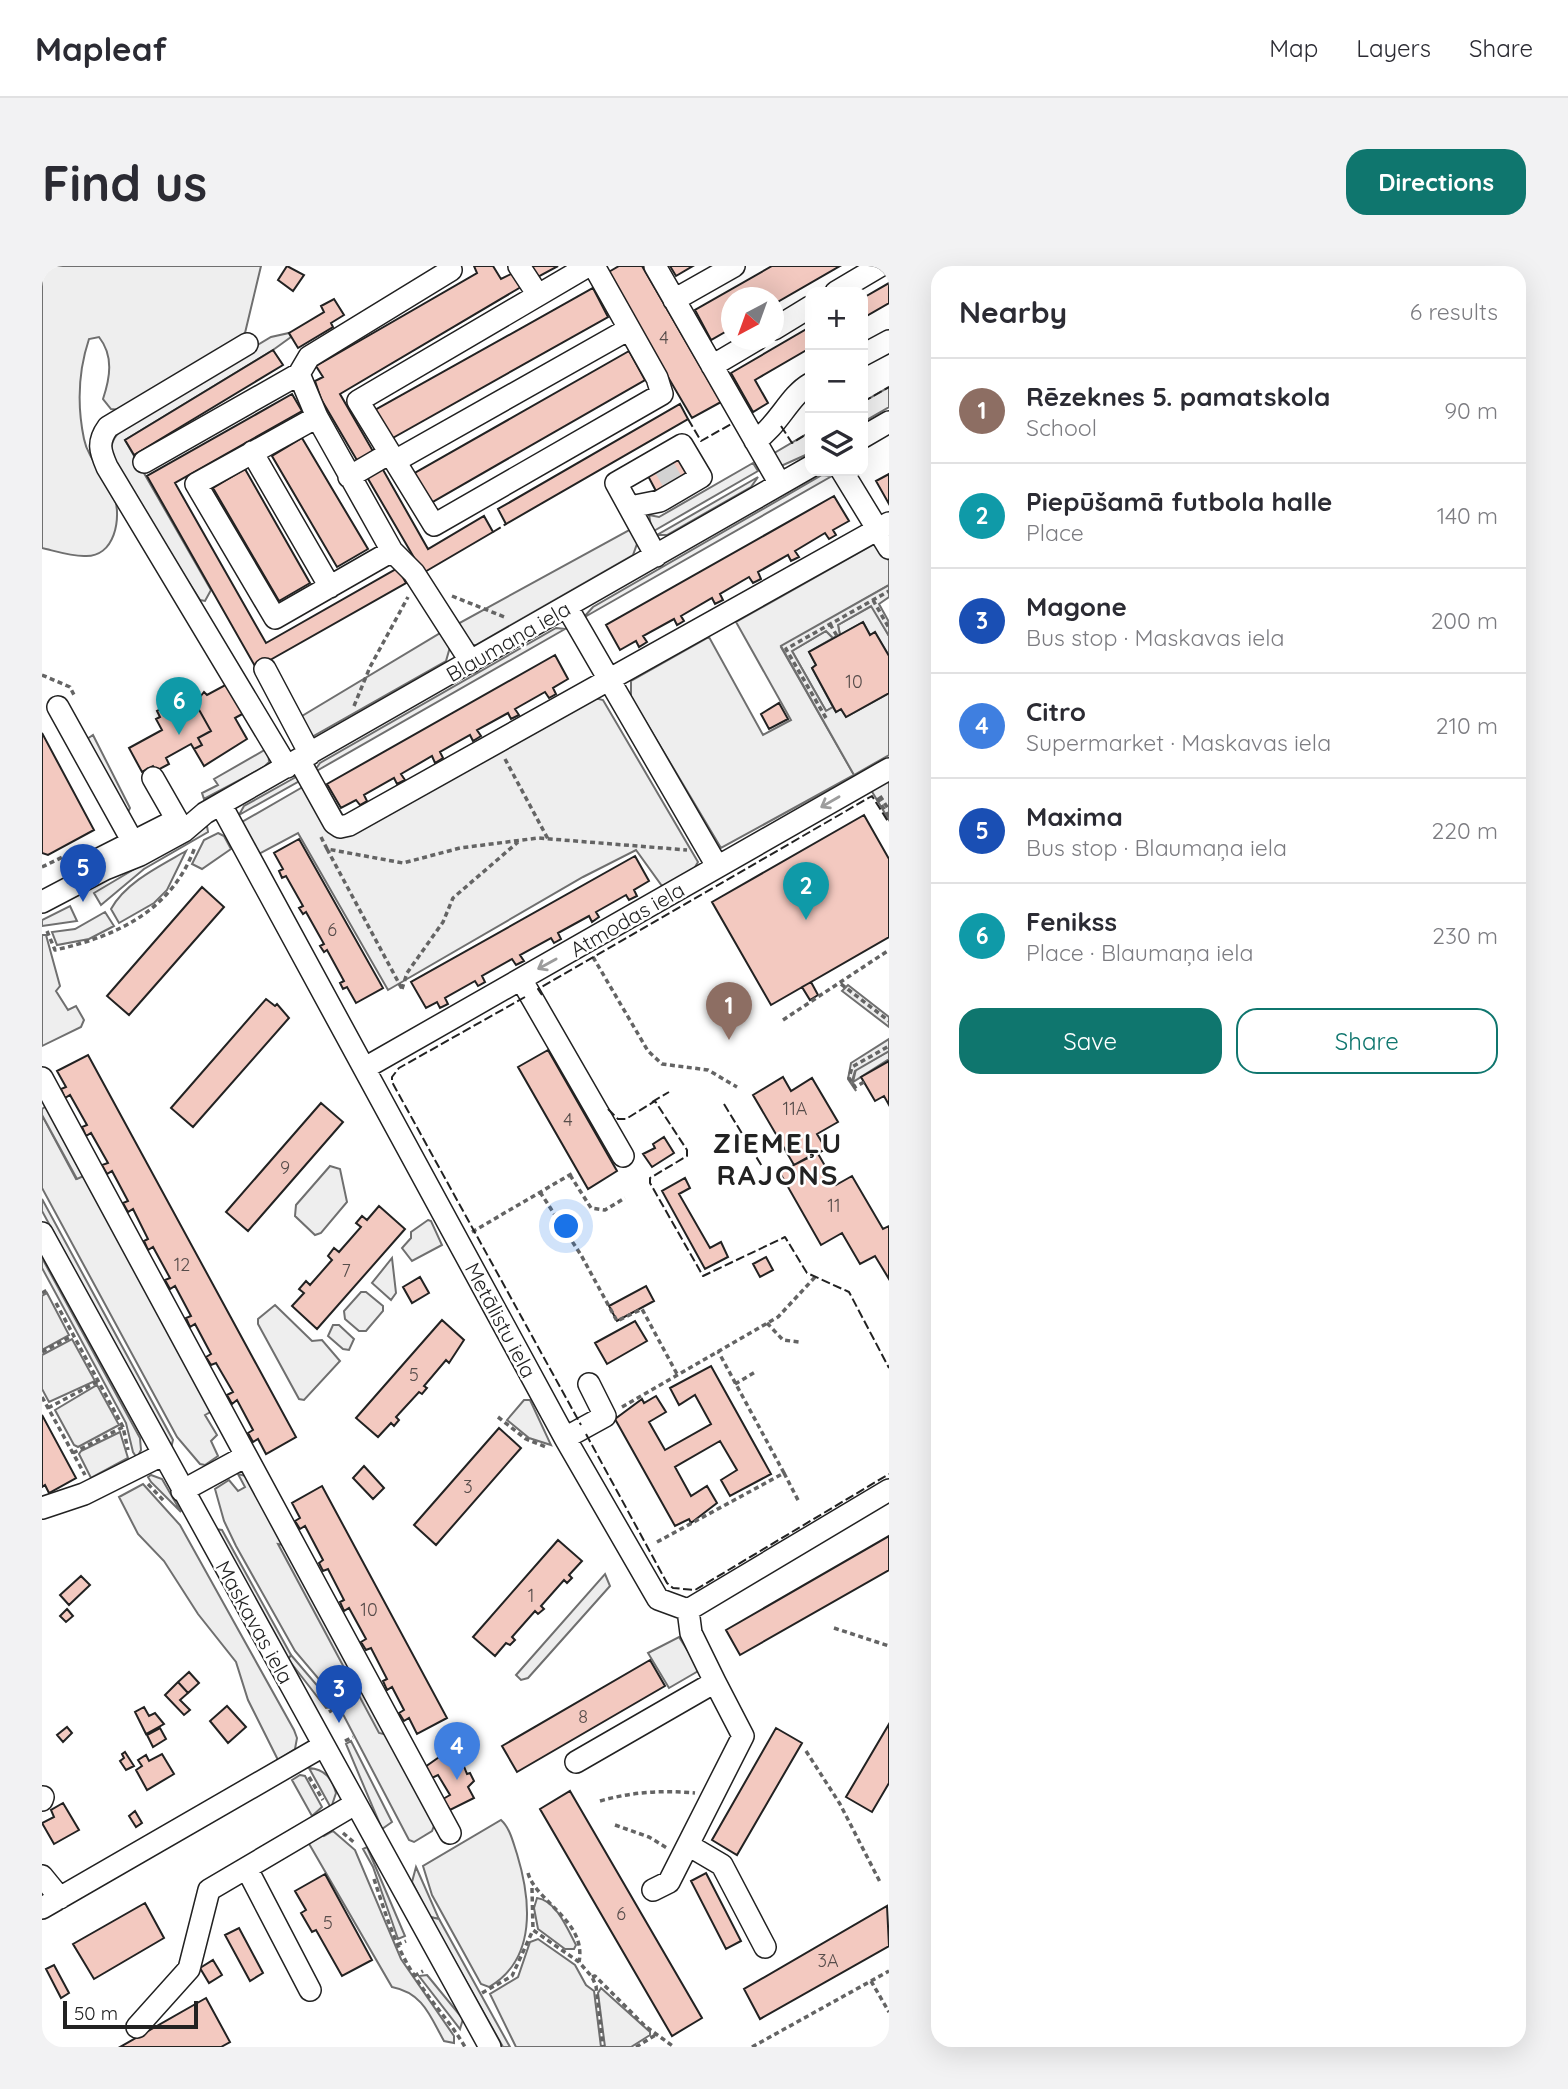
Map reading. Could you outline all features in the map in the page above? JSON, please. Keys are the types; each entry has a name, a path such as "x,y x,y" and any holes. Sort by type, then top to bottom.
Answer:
{"street":[{"path":"519,266 538,295"},
{"path":"588,266 358,401 434,525 662,394 657,379 594,266"},
{"path":"655,266 780,484"},
{"path":"674,300 734,266"},
{"path":"844,287 880,266"},
{"path":"144,462 299,374 309,357 451,270"},
{"path":"784,323 805,310"},
{"path":"349,478 629,329"},
{"path":"868,352 889,341"},
{"path":"247,344 108,427 100,438 100,446 107,467 299,760 334,823 340,827 883,527"},
{"path":"712,366 740,350"},
{"path":"299,374 317,417 349,478 392,551 418,579 471,662"},
{"path":"755,442 772,430 805,387"},
{"path":"317,417 196,484 275,618 392,551"},
{"path":"868,434 889,422"},
{"path":"252,452 330,587"},
{"name":"Blaumaņa iela","path":"44,888 136,848 184,831 213,809 805,470"},
{"path":"630,506 660,501 668,474 617,483 656,556"},
{"path":"846,476 883,527 889,548"},
{"path":"567,607 714,860"},
{"path":"265,668 299,760"},
{"path":"58,707 136,848"},
{"name":"Atmodas iela","path":"365,1068 584,943 714,860 889,769"},
{"path":"153,778 177,820"},
{"name":"Blaumaņa iela","path":"136,848 177,820 213,809"},
{"name":"Metālistu iela","path":"213,809 365,1068 559,1443 657,1599 688,1609"},
{"path":"521,979 624,1156"},
{"path":"42,1078 450,1833"},
{"name":"Maskavas iela","path":"42,1233 162,1455 491,2047"},
{"path":"559,1443 605,1416 589,1384"},
{"path":"42,1508 84,1494 162,1455"},
{"path":"182,1491 246,1456"},
{"path":"653,1890 670,1882 678,1847 713,1795 743,1736 691,1633 688,1609 889,1490"},
{"path":"576,1762 715,1682"},
{"path":"42,1876 51,1903 323,1746"},
{"path":"137,2027 189,1969 209,1890 355,1804"},
{"path":"678,1847 722,1865 765,1947"},
{"path":"247,1869 310,1990"}],"path":[{"path":"352,710 375,656 418,579 431,589 477,604 518,624"},
{"path":"826,718 786,649 889,591"},
{"path":"873,600 889,628"},
{"path":"830,624 837,636"},
{"path":"505,759 548,839"},
{"path":"874,792 889,817"},
{"path":"883,792 879,794 889,810"},
{"path":"320,836 402,989 407,973 443,922 453,898 519,841"},
{"path":"327,849 404,863 460,848 548,839 714,860"},
{"path":"47,931 55,950 93,942 119,929 171,894 195,848 193,843"},
{"path":"44,888 76,852"},
{"path":"584,943 648,1051 662,1064 708,1070 737,1087"},
{"path":"889,950 839,980 889,1021"},
{"path":"783,1020 841,984"},
{"path":"864,1082 855,1087 849,1078 852,1067 889,1046"},
{"path":"470,1233 571,1174 584,1202 595,1210 605,1210 625,1198"},
{"path":"540,1192 581,1255 617,1321 642,1309 677,1374"},
{"path":"605,1416 778,1317 816,1276"},
{"path":"42,1277 123,1427 138,1469"},
{"path":"42,1293 49,1289"},
{"path":"767,1323 783,1339 799,1342"},
{"path":"42,1352 74,1335"},
{"path":"718,1351 799,1502"},
{"path":"735,1384 757,1371"},
{"path":"48,1408 99,1381"},
{"path":"42,1396 88,1480"},
{"path":"498,1417 526,1439 559,1443"},
{"path":"73,1453 123,1427"},
{"path":"657,1542 784,1473"},
{"path":"834,1628 889,1646"},
{"path":"329,1712 337,1707"},
{"path":"345,1741 353,1737"},
{"path":"806,1751 840,1804 880,1882"},
{"path":"300,1760 338,1830 358,1846"},
{"path":"600,1801 620,1795 672,1791 713,1795"},
{"path":"614,1825 678,1847"},
{"path":"482,1993 512,1976 533,1930 532,1888 528,1873"},
{"path":"373,1878 397,1945 414,1976 440,2008 465,2047"},
{"path":"532,1888 555,1905 573,1932 579,1945 579,1962"},
{"path":"533,1930 579,1962 592,1977 596,1986 603,2047"},
{"path":"397,1945 406,1941"},
{"path":"414,1976 423,1971"},
{"path":"751,2047 889,1971"},
{"path":"592,1977 596,1976 674,2047"},
{"path":"871,1981 889,2012"},
{"path":"636,2047 657,2034"}],"shaded area":[{"path":"42,266 261,266 245,333 230,348 121,410 111,409 103,399 109,375 109,359 99,337 89,339 81,376 80,401 84,439 89,454 114,495 117,515 114,535 103,551 95,555 73,555 42,548"},
{"path":"289,333 291,337 273,350 125,440 211,590 205,601 200,600 111,461 112,443 131,421 271,337"},
{"path":"889,387 889,407 868,419 868,399"},
{"path":"805,435 805,455 781,466 771,455"},
{"path":"753,463 758,471 652,532 649,515 659,517"},
{"path":"820,476 832,476 583,618 593,607"},
{"path":"758,477 751,487 667,535 657,535"},
{"path":"631,529 638,541 633,555 476,645 472,645 454,626"},
{"path":"878,542 889,561 889,585 781,647 854,775 721,848 631,697 631,681 709,637 763,735 791,720 736,622"},
{"path":"889,585 889,597 879,604 889,622 889,636 871,606 838,625 840,635 833,638 826,631 792,651 826,711 833,707 836,712 841,709 846,717 889,693 889,755 854,775 781,646"},
{"path":"872,606 889,636 889,656 875,633 870,635 863,622 840,635 838,625"},
{"path":"556,628 565,629 313,773 320,763"},
{"path":"826,631 833,638 809,652 816,665 812,668 833,707 826,711 792,651"},
{"path":"442,632 450,647 446,661 310,738 297,719"},
{"path":"574,693 603,700 698,862 691,874 662,886 636,850 583,877 388,990 298,833 259,854 242,822 320,777 345,819"},
{"path":"93,735 130,808 127,814 87,739"},
{"path":"268,748 269,762 264,767 204,799 202,793 218,785 214,779"},
{"path":"296,777 303,779 239,815 244,806"},
{"path":"889,781 889,820 871,790"},
{"path":"207,826 208,832 144,869 101,905 94,893"},
{"path":"218,833 224,836 231,849 202,869 192,864 204,840"},
{"path":"186,851 167,890 154,903 119,923 111,909 117,899 144,876"},
{"path":"70,906 77,921 42,926 42,920"},
{"path":"105,912 114,926 89,939 57,945 52,932 75,929"},
{"path":"42,935 46,935 60,986 56,991 68,1010 76,1006 84,1020 81,1027 42,1046"},
{"path":"848,985 889,1017 889,1027 842,991"},
{"path":"889,1039 889,1051 855,1071 852,1081 856,1091 848,1079 851,1063"},
{"path":"889,1051 889,1059 853,1082 856,1069"},
{"path":"48,1105 86,1175 77,1179 42,1115 42,1109"},
{"path":"42,1115 76,1179 84,1175 214,1410 205,1415 217,1435 211,1441 218,1456 205,1465 200,1464 177,1437 42,1188"},
{"path":"330,1166 340,1169 347,1202 321,1233 315,1235 295,1216 296,1205"},
{"path":"42,1199 173,1440 171,1448 42,1211"},
{"path":"428,1220 431,1221 442,1245 412,1261 402,1248 411,1238 411,1232"},
{"path":"42,1258 140,1438 141,1450 137,1458 126,1423 42,1268"},
{"path":"392,1258 396,1293 391,1300 372,1283"},
{"path":"361,1292 366,1292 383,1306 383,1311 366,1331 359,1331 345,1319 344,1311"},
{"path":"47,1293 69,1335 42,1350 42,1296"},
{"path":"275,1305 312,1341 322,1340 340,1361 304,1400 299,1399 258,1324 258,1319"},
{"path":"333,1325 339,1325 354,1339 349,1350 343,1349 328,1336"},
{"path":"72,1339 95,1381 49,1402 42,1389 42,1355"},
{"path":"97,1385 119,1425 78,1447 74,1445 55,1410"},
{"path":"524,1400 530,1400 551,1445 529,1438 507,1420"},
{"path":"120,1432 128,1458 91,1478 79,1454"},
{"path":"238,1474 246,1476 435,1823 432,1831 414,1842 409,1840 334,1697 295,1651 224,1521 215,1489 229,1480 238,1491 245,1487"},
{"path":"151,1475 162,1479 181,1512 151,1482 148,1477"},
{"path":"143,1484 180,1525 294,1730 297,1738 295,1749 278,1760 248,1700 236,1662 198,1614 164,1561 138,1534 119,1497"},
{"path":"215,1529 222,1530 291,1655 288,1659"},
{"path":"278,1544 290,1546 392,1736 379,1733"},
{"path":"605,1574 610,1586 528,1678 521,1680 516,1675"},
{"path":"679,1637 700,1670 669,1688 648,1653"},
{"path":"291,1655 333,1707 326,1708 288,1659"},
{"path":"351,1741 392,1822 382,1829 346,1744"},
{"path":"309,1768 324,1773 332,1783 336,1793 331,1808"},
{"path":"300,1775 305,1776 322,1807 312,1816 292,1780"},
{"path":"501,1820 511,1836 522,1872 527,1909 526,1927 523,1945 516,1961 505,1975 489,1987 481,1984 432,1895 423,1866"},
{"path":"333,1831 355,1850 401,1959 454,2036 454,2043 444,2041 430,2015 418,2000 403,1990 392,1987 308,1842 321,1832 324,1836"},
{"path":"367,1847 405,1936 398,1939 373,1867 363,1849"},
{"path":"416,1867 439,1919 430,1917 412,1882"},
{"path":"537,1898 556,1910 576,1945 574,1949 565,1949 538,1929 534,1908"},
{"path":"430,1917 439,1919 510,2047 503,2047"},
{"path":"538,1939 575,1965 586,1985 594,1991 601,2047 516,2047 490,1994 518,1977 530,1942"},
{"path":"427,1975 463,2019 460,2029 419,1976"},
{"path":"601,1988 650,2032 650,2035 631,2047 605,2047 598,1993"}],"building":[{"path":"287,266 304,275 293,291 278,280"},
{"path":"474,266 493,266 501,279 513,273 521,287 340,394 374,453 358,462 321,399 315,381 323,377 316,366 477,273"},
{"path":"529,266 558,266 536,278"},
{"path":"619,266 642,266 721,402 692,418 607,273"},
{"path":"670,266 693,266 676,276"},
{"path":"772,266 840,266 784,298 784,287 735,287"},
{"path":"889,283 889,303 868,315 868,295"},
{"path":"593,288 608,317 391,439 375,410"},
{"path":"721,295 721,334 711,340 695,310"},
{"path":"334,299 344,315 331,323 333,327 298,348 289,333 324,312 321,306"},
{"path":"805,330 805,351 755,380 768,403 753,412 731,373 770,350 784,350 784,342"},
{"path":"273,350 283,365 134,455 125,440"},
{"path":"629,351 645,380 429,504 413,474"},
{"path":"292,394 302,411 175,483 266,643 398,568 406,583 256,668 147,476"},
{"path":"680,404 688,419 506,524 498,509"},
{"path":"302,438 368,549 337,567 272,456"},
{"path":"679,458 687,473 656,491 648,476"},
{"path":"382,468 428,549 484,516 493,532 423,573 367,477"},
{"path":"245,469 310,583 279,601 213,488"},
{"path":"889,474 889,504 876,481"},
{"path":"834,496 849,521 833,530 836,535 829,539 825,533 795,551 799,557 791,561 788,555 758,572 761,579 753,583 749,577 720,594 723,600 715,604 712,598 681,616 684,621 677,625 674,619 643,636 647,642 639,647 636,641 620,650 606,625"},
{"path":"863,622 870,635 875,632 889,656 889,693 846,717 841,709 836,712 812,668 816,665 809,652"},
{"path":"555,655 568,679 553,688 556,694 549,698 545,692 515,709 519,715 511,719 508,713 477,730 481,736 473,741 470,735 440,752 443,758 435,763 432,756 401,774 405,780 397,784 394,778 364,795 367,801 360,805 356,800 341,808 327,784"},
{"path":"229,683 246,712 235,718 247,739 204,766 194,749 202,745 198,738 211,731 193,699 196,702 204,692 207,695"},
{"path":"193,699 211,731 198,738 202,745 194,749 191,744 166,758 169,764 156,771 153,766 142,772 129,748 162,730 156,719 160,717 157,711 168,705 171,711"},
{"path":"779,703 788,719 769,729 761,714"},
{"path":"42,733 94,830 48,855 42,853"},
{"path":"864,815 889,859 889,937 771,1005 712,902"},
{"path":"299,839 383,988 356,1003 347,987 343,989 340,983 344,981 327,950 324,952 320,946 324,944 306,912 303,914 299,908 303,906 286,876 282,878 279,871 283,869 274,853"},
{"path":"635,856 649,881 634,890 637,896 629,900 626,895 596,912 599,917 592,922 589,916 558,933 561,939 554,943 551,938 520,955 524,961 516,965 512,959 482,976 485,982 478,986 475,981 445,998 448,1004 440,1008 437,1002 426,1008 411,982"},
{"path":"202,887 224,907 129,1015 107,996"},
{"path":"811,982 818,995 810,1000 802,987"},
{"path":"266,999 275,1006 277,1004 289,1018 193,1127 171,1108"},
{"path":"548,1050 617,1171 588,1189 518,1067"},
{"path":"88,1055 296,1437 266,1454 258,1439 253,1442 248,1433 253,1430 237,1400 232,1404 227,1395 233,1392 216,1363 211,1365 206,1357 211,1354 195,1324 190,1327 186,1318 191,1316 175,1286 170,1289 165,1280 170,1278 153,1247 148,1250 144,1241 148,1239 133,1209 128,1212 123,1203 128,1201 112,1171 107,1174 102,1165 108,1163 91,1133 86,1136 82,1127 87,1125 70,1095 65,1098 61,1089 66,1087 57,1071"},
{"path":"889,1061 889,1105 884,1096 875,1101 861,1077"},
{"path":"783,1077 791,1091 812,1078 838,1122 817,1134 826,1149 794,1165 753,1095"},
{"path":"321,1103 343,1122 248,1231 226,1212"},
{"path":"664,1137 674,1153 652,1167 643,1154 655,1148 653,1144"},
{"path":"817,1152 836,1185 852,1176 883,1229 889,1226 889,1279 875,1256 860,1264 842,1233 821,1245 780,1173"},
{"path":"685,1178 690,1188 679,1194 710,1248 721,1242 728,1257 705,1269 662,1191"},
{"path":"379,1206 405,1229 317,1329 292,1306 304,1293 299,1289 306,1281 310,1285 332,1260 328,1256 334,1248 339,1252 361,1227 356,1223 362,1216 367,1220"},
{"path":"766,1257 773,1270 760,1277 753,1264"},
{"path":"420,1277 429,1293 412,1303 403,1287"},
{"path":"646,1286 654,1301 617,1321 609,1306"},
{"path":"442,1320 464,1340 449,1363 446,1360 424,1386 427,1388 422,1394 419,1392 396,1417 399,1420 394,1426 391,1423 378,1437 356,1418"},
{"path":"635,1321 647,1341 607,1364 595,1343"},
{"path":"711,1366 771,1474 730,1496 721,1480 737,1470 720,1441 675,1467 691,1496 707,1486 717,1503 691,1523 689,1519 675,1526 615,1419 642,1399 644,1403 656,1396 666,1412 649,1422 665,1450 711,1424 695,1395 679,1405 670,1388"},
{"path":"42,1415 76,1478 49,1493 45,1485 42,1487"},
{"path":"499,1428 521,1448 436,1545 414,1525"},
{"path":"364,1466 384,1488 373,1499 353,1478"},
{"path":"322,1486 447,1718 417,1734 409,1718 404,1721 399,1713 404,1710 392,1687 387,1690 383,1681 387,1679 371,1648 366,1650 361,1642 366,1639 349,1608 344,1611 340,1602 344,1600 328,1569 323,1571 319,1563 323,1560 305,1526 300,1529 295,1521 300,1518 292,1503"},
{"path":"889,1536 889,1570 740,1655 726,1630"},
{"path":"558,1540 582,1561 569,1575 572,1578 567,1583 564,1580 541,1606 544,1609 538,1614 535,1611 512,1637 515,1640 510,1645 506,1643 495,1656 473,1637"},
{"path":"81,1576 90,1585 69,1605 60,1595"},
{"path":"67,1609 73,1616 66,1622 60,1616"},
{"path":"650,1660 665,1686 517,1772 502,1746"},
{"path":"189,1672 199,1683 188,1693 178,1682"},
{"path":"178,1682 188,1693 180,1700 190,1710 184,1715 165,1695"},
{"path":"227,1706 246,1727 228,1743 210,1721"},
{"path":"144,1707 149,1716 155,1713 164,1724 146,1734 135,1712"},
{"path":"889,1724 889,1783 872,1812 846,1797"},
{"path":"67,1727 72,1733 63,1742 57,1735"},
{"path":"160,1728 166,1739 153,1747 147,1735"},
{"path":"776,1728 802,1743 737,1855 712,1840"},
{"path":"452,1748 453,1751 457,1749 467,1774 470,1773 474,1781 468,1787 474,1798 450,1810 443,1799 450,1795 438,1775 432,1778 425,1767"},
{"path":"125,1752 134,1766 126,1770 120,1761"},
{"path":"162,1754 174,1774 147,1790 136,1770 142,1766 138,1760 146,1755 149,1761"},
{"path":"570,1791 702,2018 672,2036 540,1809"},
{"path":"63,1803 79,1830 54,1844 42,1823 54,1817 51,1810"},
{"path":"135,1811 142,1823 136,1827 129,1816"},
{"path":"706,1873 741,1941 726,1949 691,1881"},
{"path":"325,1874 372,1960 342,1976 316,1930 312,1932 301,1913 306,1910 295,1891"},
{"path":"145,1903 164,1938 94,1979 73,1944"},
{"path":"887,1906 889,1946 760,2019 744,1989"},
{"path":"239,1928 263,1973 250,1981 225,1935"},
{"path":"213,1960 222,1975 209,1983 200,1968"},
{"path":"54,1965 69,1993 61,1998 46,1969"},
{"path":"206,1998 230,2042 221,2047 120,2047"}],"tunnel":[{"path":"664,467 672,481"}],"fence":[{"path":"868,399 889,387"},
{"path":"688,419 701,441 733,423"},
{"path":"781,426 792,443 805,435"},
{"path":"493,532 506,524"},
{"path":"542,995 538,989 872,796 889,823"},
{"path":"525,997 399,1068 392,1077 392,1082 581,1425"},
{"path":"652,1102 669,1092"},
{"path":"608,1109 618,1119 626,1119 655,1101 687,1150 687,1156 650,1178 650,1183 703,1276 785,1237 807,1273 849,1292 889,1368"},
{"path":"724,1104 763,1168"},
{"path":"586,1434 667,1583 673,1588 695,1590 889,1474"}],"place":[{"name":"Fenikss","path":"179,735"},
{"name":"Maxima","path":"83,902"},
{"name":"Piepūšamā futbola halle","path":"806,920"},
{"name":"Rēzeknes 5. pamatskola","path":"729,1040"},
{"name":"Magone","path":"339,1723"},
{"name":"Citro","path":"457,1780"}],"district":[{"name":"ZIEMEĻU RAJONS","path":"778,1158"}]}
